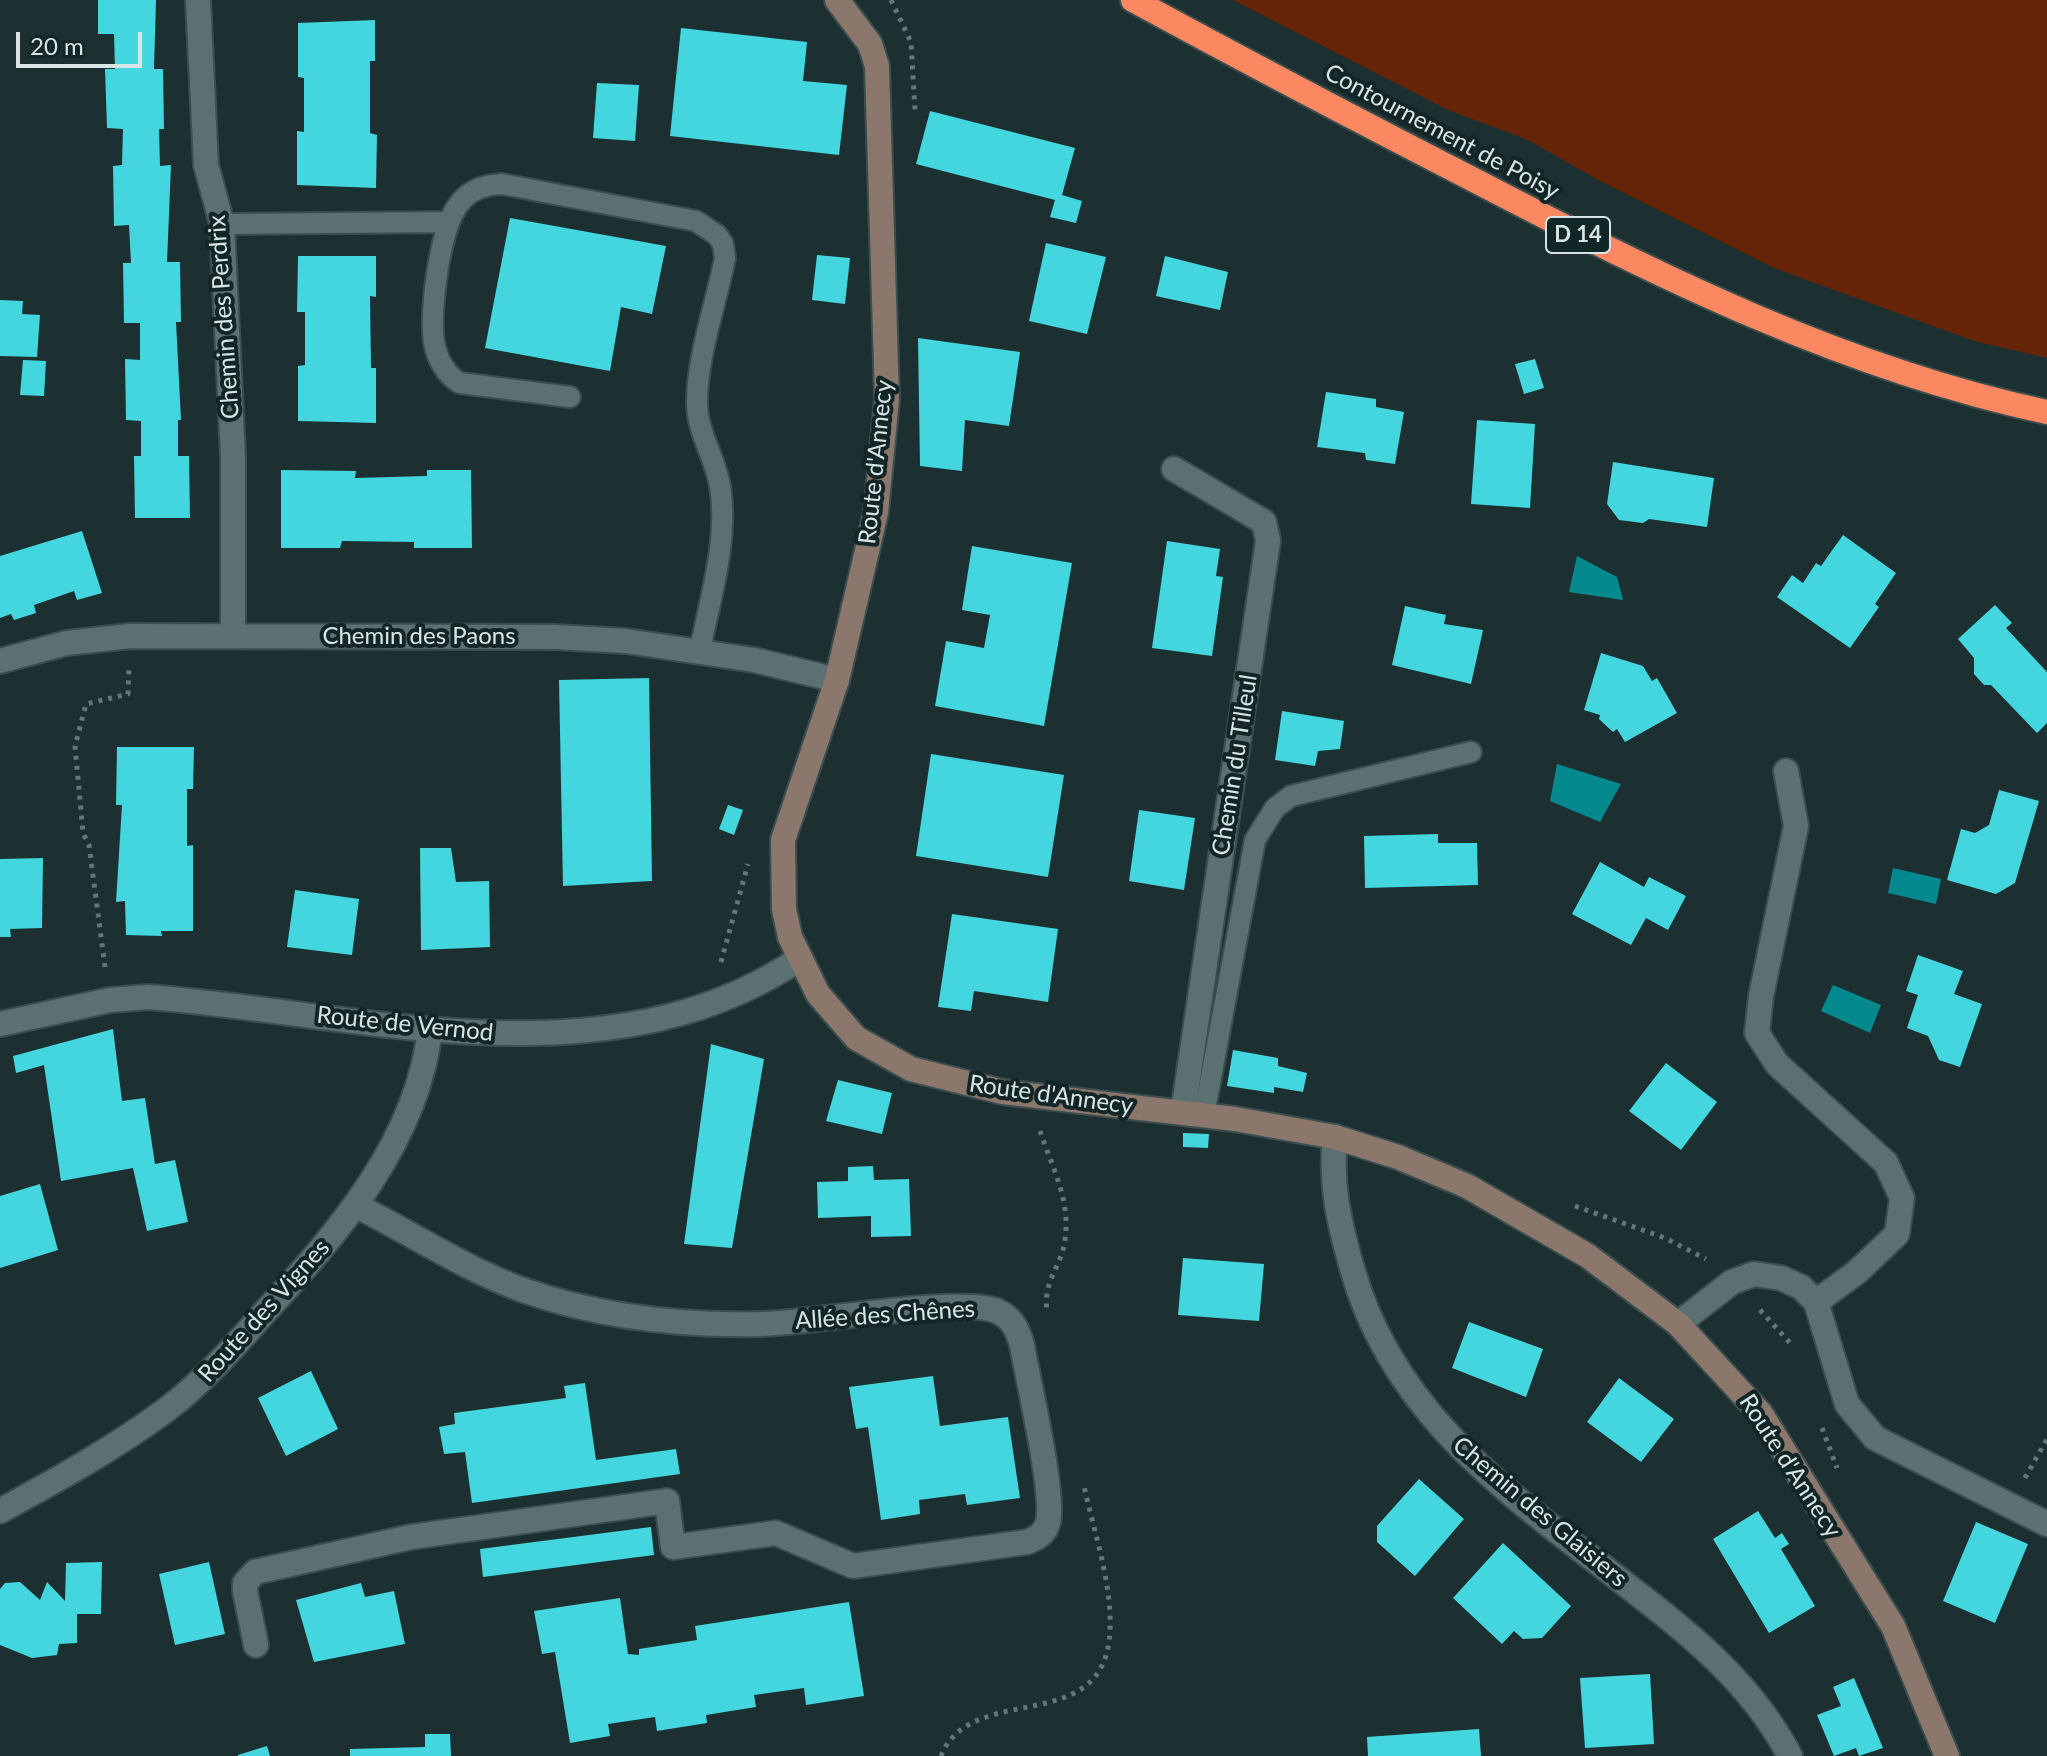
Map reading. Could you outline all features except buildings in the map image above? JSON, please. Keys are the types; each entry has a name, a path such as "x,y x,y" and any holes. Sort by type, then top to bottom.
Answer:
{"highway":[{"name":"Contournement de Poisy","path":"1133,0 1589,240 1698,292 1899,374 2047,412"}],"street":[{"name":"Chemin des Perdrix","path":"198,0 206,165 222,224 233,457 233,635"},
{"name":"Route d'Annecy","path":"837,0 870,44 877,66 887,399 876,512 856,606 837,680 783,840 784,909 799,959 818,994 842,1024 871,1047 911,1069 1003,1092 1297,1128 1335,1137 1398,1157 1508,1208 1588,1256 1678,1324 1761,1414 1893,1626 1947,1756"},
{"name":"Chemin du Tilleul","path":"1174,469 1264,522 1268,541 1193,1114"},
{"name":"Chemin des Paons","path":"0,661 67,643 130,636 555,637 700,650 837,680"},
{"path":"1786,771 1796,826 1761,996 1757,1033 1777,1064 1886,1163 1902,1198 1897,1234 1857,1272 1816,1302"},
{"name":"Route de Vernod","path":"0,1024 110,1000 168,999 430,1029 528,1033 645,1020 711,1003 761,984 799,959"},
{"name":"Route des Vignes","path":"0,1511 81,1467 193,1388 326,1245 378,1172 418,1084 430,1029"},
{"name":"Chemin des Glaisiers","path":"1335,1137 1331,1171 1334,1194 1362,1303 1405,1384 1457,1445 1491,1478 1681,1627 1722,1664 1760,1706 1790,1756"},
{"name":"Allée des Chênes","path":"256,1645 245,1583 255,1572 411,1537 667,1501 673,1547 776,1533 853,1566 1027,1542 1040,1536 1048,1525 1047,1493 1022,1345 1017,1328 997,1311 958,1307 766,1324 687,1323 633,1316 525,1290 482,1272 355,1205"},
{"path":"1678,1324 1732,1282 1754,1274 1781,1278 1801,1287 1816,1302 1847,1404 1875,1438 2047,1524"}],"lane":[{"path":"570,397 460,383 446,370 434,342 433,325 447,222 469,192 502,184 696,221 708,226 723,244 725,258 698,389 698,420 716,470 721,502 719,556 700,650"},
{"path":"222,224 447,222"},
{"path":"1193,1114 1255,840 1275,808 1291,796 1471,752"}],"path":[{"path":"110,1000 89,845 83,833 75,746 86,704 128,694 130,636"},
{"path":"1561,1201 1665,1238 1706,1259 1789,1340 1794,1353"},
{"path":"1820,1421 1840,1475"},
{"path":"2009,1507 2047,1439"}],"shaded area":[{"path":"1233,0 2047,0 2047,358 1974,341 1774,268 1600,181 1528,140 1448,110"}],"water":[{"path":"1577,556 1617,577 1623,600 1569,592"},
{"path":"1557,764 1621,784 1600,822 1550,801"},
{"path":"1893,868 1941,879 1936,904 1888,893"},
{"path":"1833,985 1881,1005 1870,1033 1821,1011"}]}
